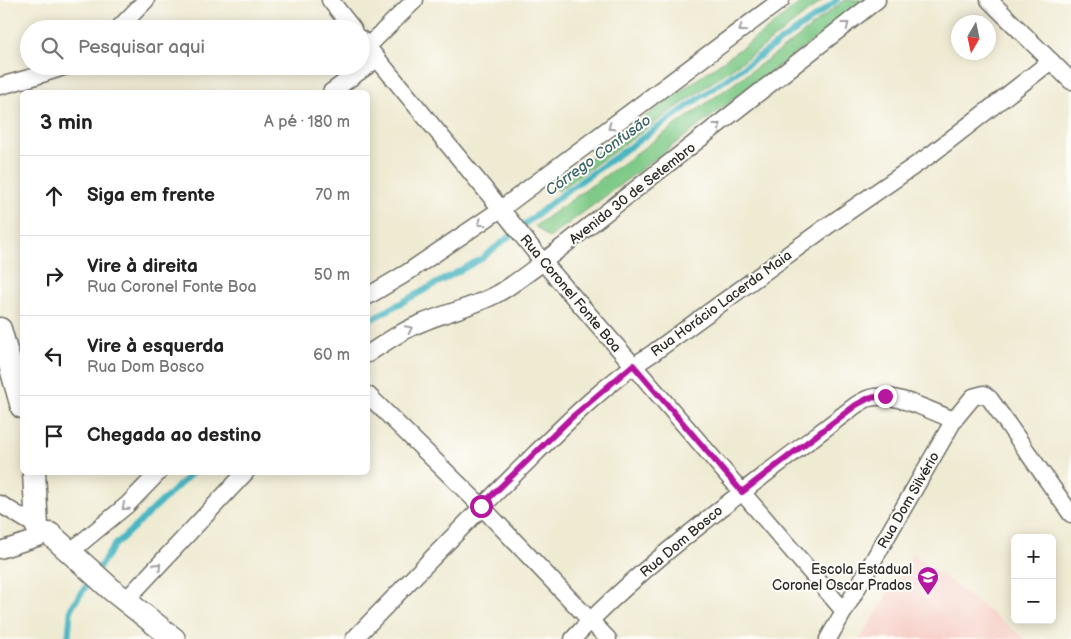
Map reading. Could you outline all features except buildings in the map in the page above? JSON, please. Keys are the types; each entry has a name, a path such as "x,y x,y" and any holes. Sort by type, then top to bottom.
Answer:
{"street":[{"path":"127,20 146,0"},
{"path":"330,0 346,20"},
{"path":"370,46 415,0"},
{"path":"370,295 405,274 501,209 781,0"},
{"name":"Avenida 30 de Setembro","path":"370,353 406,329 498,294 538,257 877,0"},
{"path":"988,0 1071,81"},
{"name":"Rua Coronel Fonte Boa","path":"370,50 501,209 538,257 844,611"},
{"name":"Rua Horácio Lacerda Maia","path":"354,639 481,506 571,418 633,365 653,353 826,227 933,153 1051,61"},
{"path":"0,86 42,75"},
{"path":"333,90 345,75"},
{"path":"0,330 20,400"},
{"name":"Rua Dom Silvério","path":"828,639 954,420 973,397 981,394 990,399 1071,514"},
{"name":"Rua Dom Bosco","path":"573,639 590,620 663,554 856,405 869,398 885,396 898,398 954,420"},
{"path":"370,397 481,506 608,639"},
{"path":"35,475 44,530"},
{"path":"75,557 156,475"},
{"path":"118,596 243,475"},
{"path":"0,504 44,530 118,596 174,639"},
{"path":"0,550 44,530"}],"shaded area":[{"name":"Escola Estadual Coronel Oscar Prados","path":"913,553 1025,639 860,639"}],"green space":[{"path":"803,0 823,0 764,46 558,191 554,185 634,124 768,29"},
{"path":"844,0 867,0 549,238 535,226 796,39"}],"waterway":[{"name":"Córrego Confusão","path":"370,320 481,259 564,193 837,0"},
{"name":"Córrego Confusão","path":"68,639 71,608 114,546 190,475"}],"place":[{"name":"Escola Estadual Coronel Oscar Prados","path":"928,596"}],"route":[{"path":"481,506 571,418 633,365 742,492 856,405 869,398 885,396"}]}
